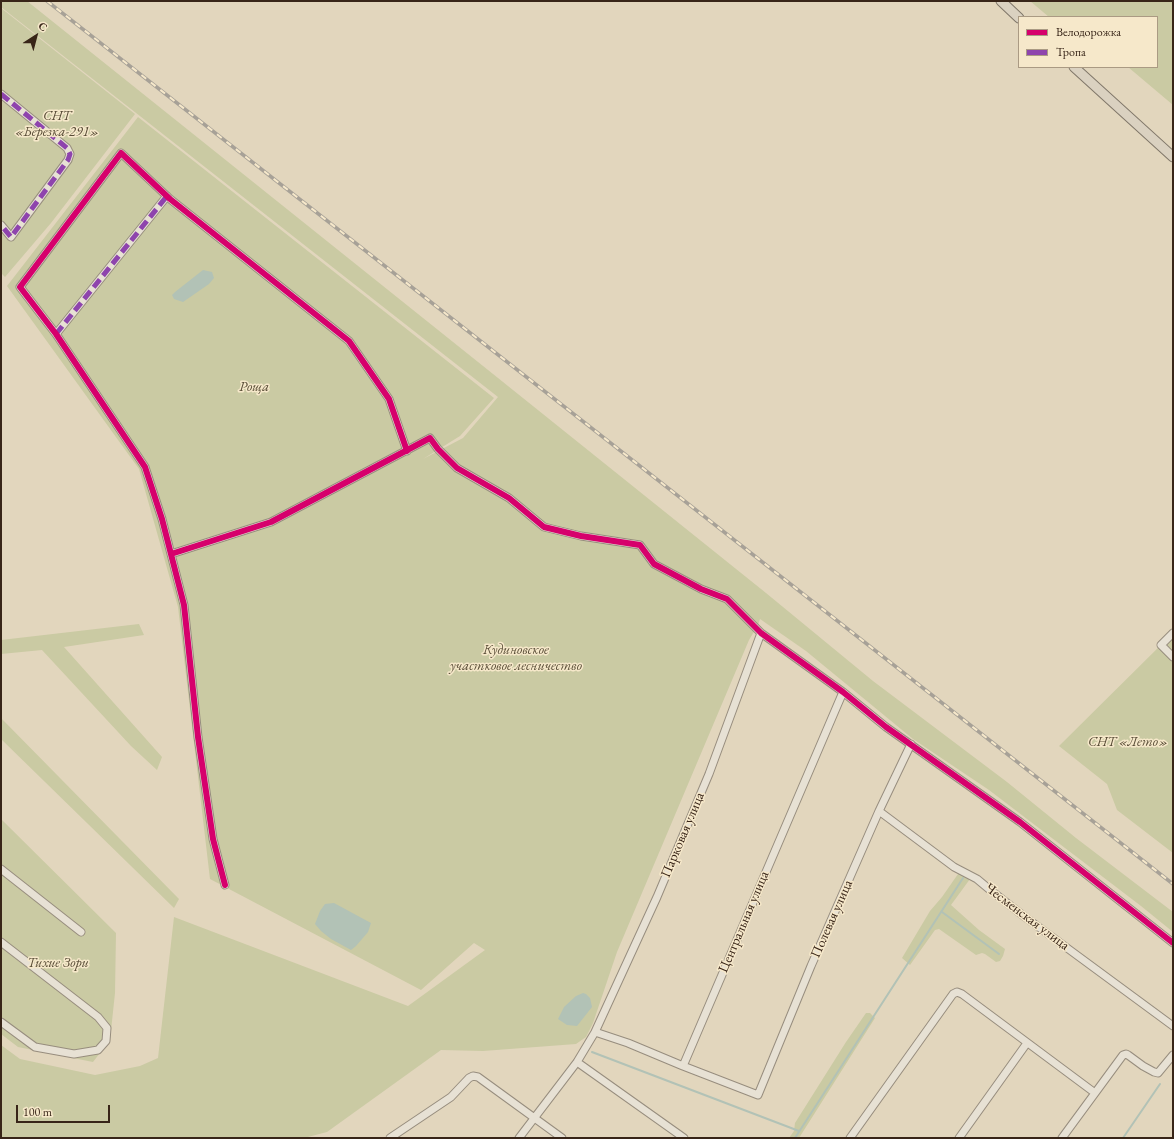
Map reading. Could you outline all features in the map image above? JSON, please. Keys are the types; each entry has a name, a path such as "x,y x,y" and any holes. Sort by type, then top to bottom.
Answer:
{"main road":[{"path":"1001,1 1018,17"},
{"path":"1075,68 1173,157"}],"street":[{"path":"1,94 67,148 70,154 68,160 11,236 1,226"},
{"path":"224,885 213,838 199,744 184,605 162,519 145,467 56,334 20,287 120,153 167,196 349,341 389,399 407,451"},
{"path":"56,334 167,196"},
{"path":"171,554 271,522 430,438 438,449 457,468 510,498 544,527 581,536 640,545 654,564 701,589 728,599 761,633 843,692 886,727 1020,822 1173,943"},
{"name":"Парковая улица","path":"519,1138 577,1062 595,1032 657,897 709,774 761,633"},
{"path":"1173,633 1161,645 1173,657"},
{"name":"Центральная улица","path":"683,1066 843,692"},
{"name":"Полевая улица","path":"683,1066 758,1095 811,966 910,744"},
{"name":"Чесменская улица","path":"879,811 954,866 983,884 1025,917 1173,1026"},
{"path":"1,869 81,932"},
{"path":"1,942 98,1017 107,1028 106,1041 98,1050 74,1054 36,1047 1,1022"},
{"path":"853,1137 953,994 956,992 962,994 1095,1093"},
{"path":"595,1032 628,1043 683,1066"},
{"path":"959,1138 1027,1043"},
{"path":"1062,1138 1122,1055 1126,1054 1143,1066 1158,1073 1173,1055"},
{"path":"577,1062 684,1138"},
{"path":"390,1138 451,1097 469,1078 473,1076 478,1077 562,1138"}],"green space":[{"path":"1,1 27,1 766,593 873,681 1007,782 1076,838 1173,912 1173,932 989,790 913,739 806,651 760,619 749,640 617,952 593,1023 586,1037 576,1044 483,1051 441,1050 327,1132 304,1138 1,1138 1,1045 20,1059 95,1075 140,1066 158,1058 174,917 408,1006 485,950 474,943 421,990 210,879 178,607 139,469 7,286 138,117 494,398 460,436 423,459 463,438 498,397 1,7"},
{"path":"1030,1 1173,1 1173,105 1129,68 1158,68 1158,16 1048,16"},
{"name":"СНТ «Березка-291»","path":"1,8 135,114 51,223 5,277 1,273"},
{"path":"139,624 144,635 64,647 162,757 157,770 131,746 42,650 1,654 1,640"},
{"name":"СНТ «Лето»","path":"1173,633 1173,853 1117,810 1107,784 1059,746"},
{"path":"1,718 179,899 174,908 1,739"},
{"name":"Тихие Зори","path":"1,819 116,933 115,993 110,1040 93,1062 18,1047 1,1034"},
{"path":"961,873 970,879 951,905 979,930 1005,949 1003,956 1000,961 996,962 985,954 982,953 976,955 939,929 935,930 910,965 902,958 930,911 958,874"},
{"path":"866,1013 870,1013 875,1018 799,1138 789,1138 794,1131 795,1123"}],"shaded area":[{"path":"203,270 212,272 214,278 209,284 183,302 174,299 172,295 175,292"},
{"path":"334,903 371,923 368,932 351,950 331,939 315,924 320,911 325,904"},
{"path":"583,993 590,998 592,1007 577,1026 567,1025 558,1019 564,1007 576,996"}],"waterway":[{"path":"795,1138 963,878"},
{"path":"942,912 999,954"},
{"path":"592,1052 799,1131"},
{"path":"1123,1138 1160,1084"}],"railway":[{"path":"47,1 1173,884"}],"marked path":[{"path":"1,94 67,148 70,154 68,160 11,237 1,225"},
{"path":"56,334 167,196"}],"cycle path":[{"path":"225,885 213,839 198,737 184,605 162,519 145,467 56,334 20,287 121,153 170,199 349,341 389,399 407,451"},
{"path":"171,554 271,522 430,438 438,449 457,468 509,498 544,527 581,536 640,545 654,564 701,589 727,599 761,633 843,692 886,727 1020,822 1173,943"}],"park label":[{"name":"Роща","path":"254,387"},
{"name":"Кудиновское участковое лесничество","path":"516,658"}]}
